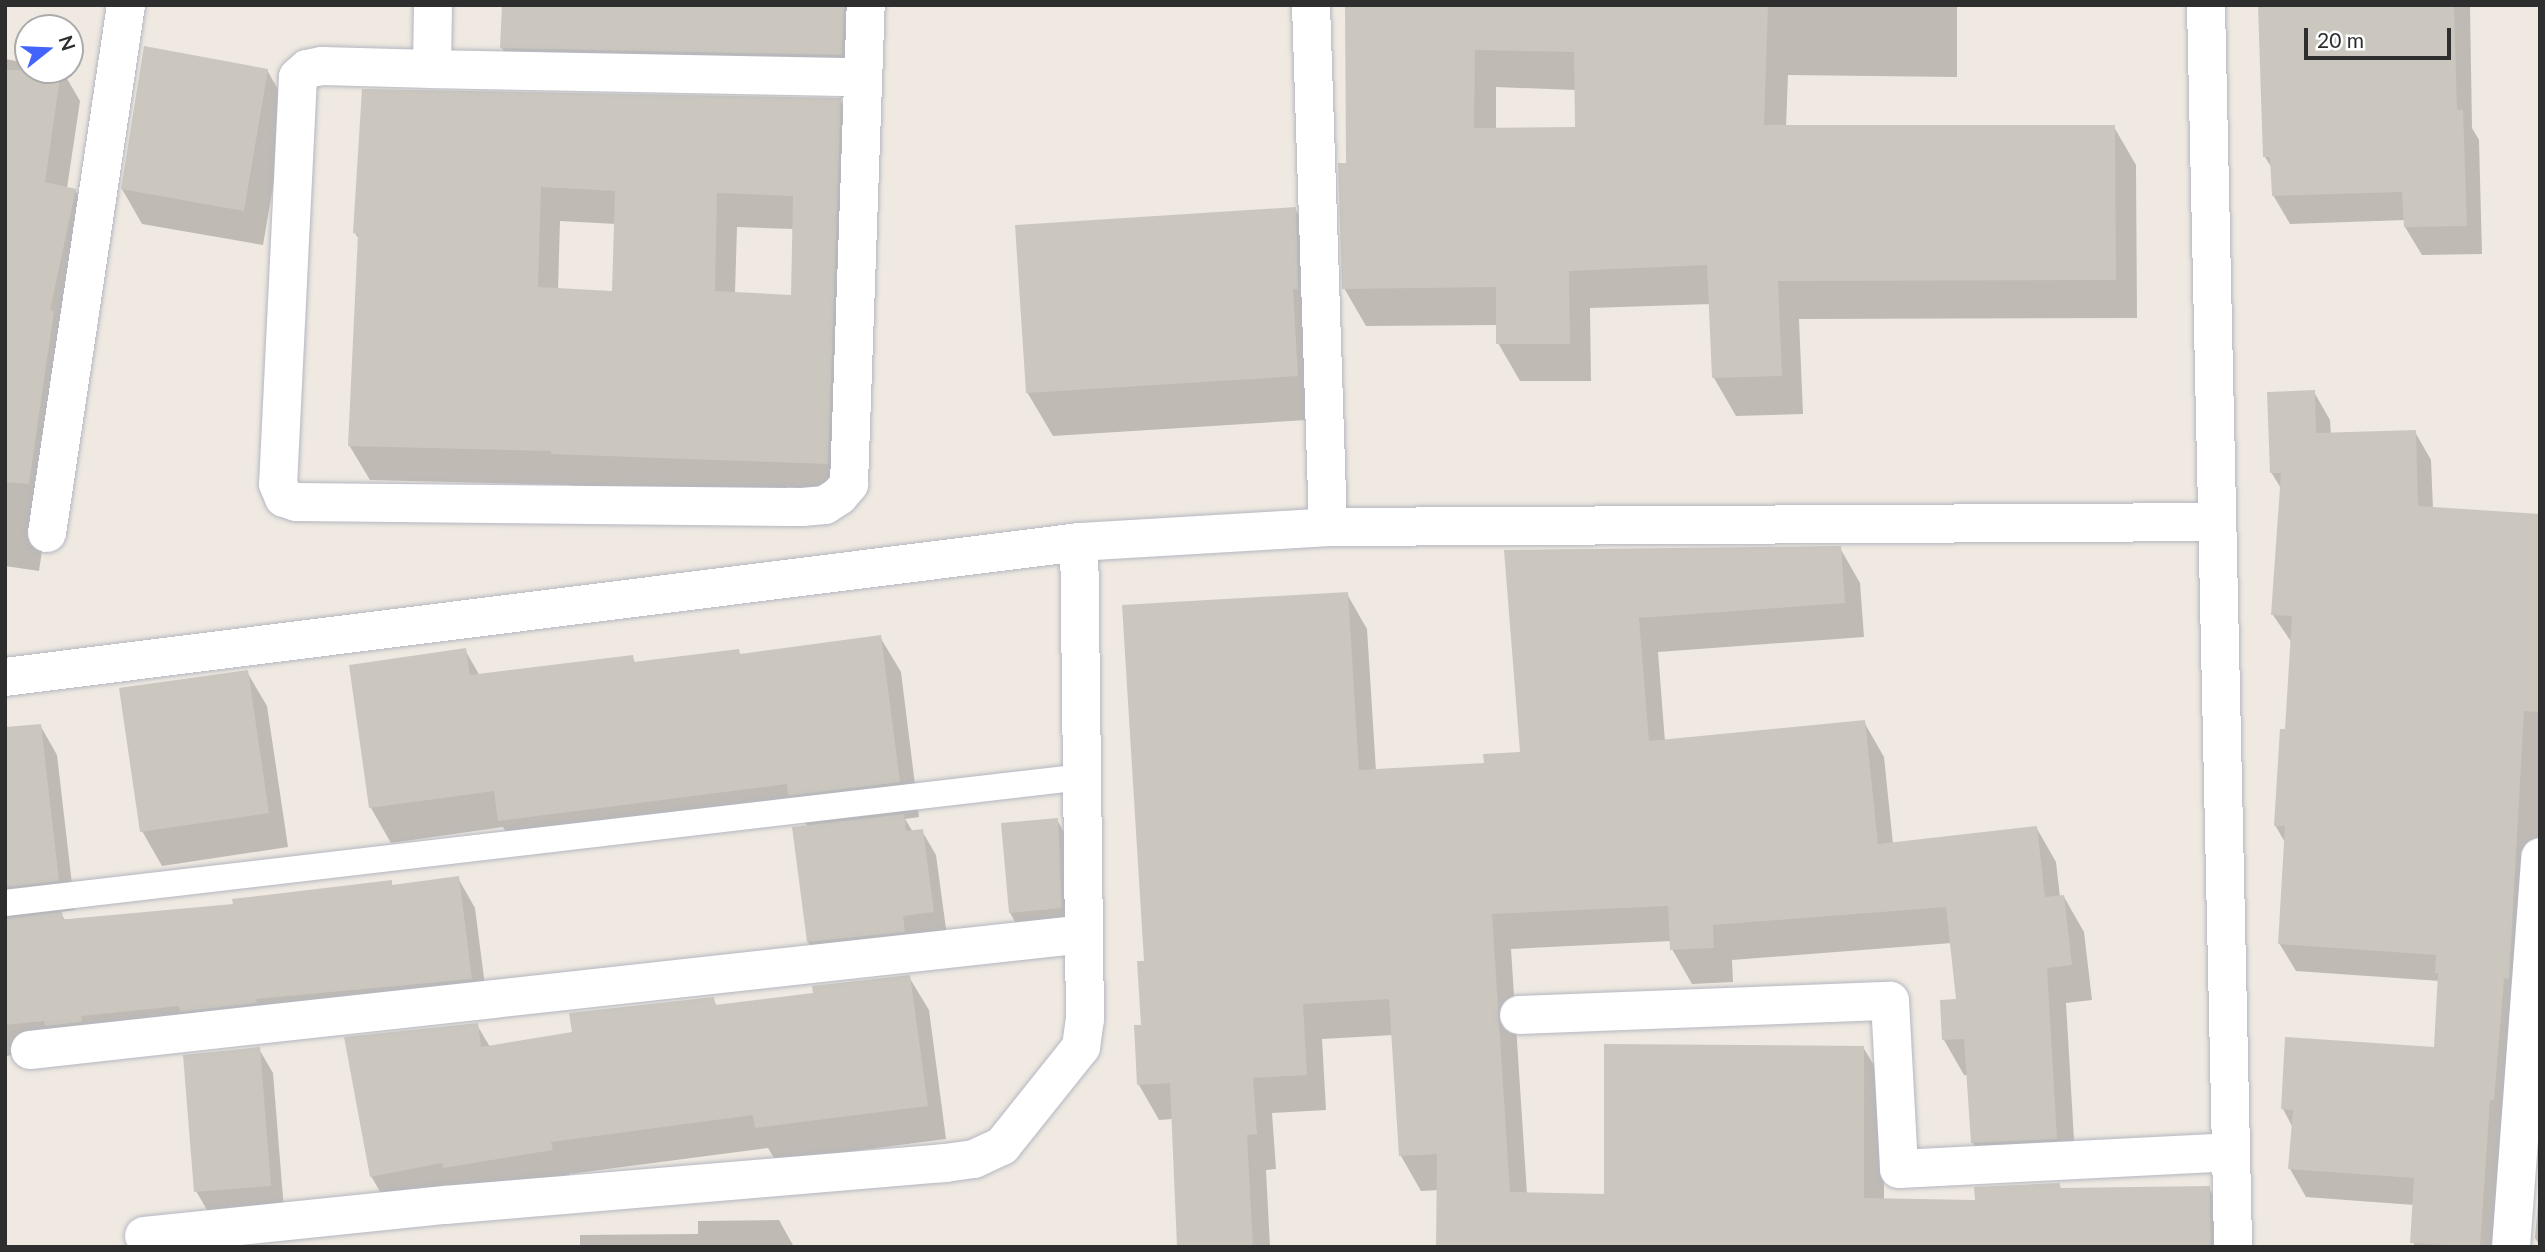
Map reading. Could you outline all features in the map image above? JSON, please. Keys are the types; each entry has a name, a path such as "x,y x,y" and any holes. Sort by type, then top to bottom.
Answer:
{"street":[{"path":"47,533 126,5"},
{"path":"432,69 433,5"},
{"path":"863,77 322,66 307,69 298,77 278,484 284,498 296,502 802,507 825,505 839,496 849,484 866,5"},
{"path":"1311,5 1328,527"},
{"path":"2206,5 2233,1247"},
{"path":"5,677 1079,542 1328,527 2217,522"},
{"path":"145,1236 445,1205 974,1159 1002,1146 1081,1047 1085,1020 1079,542"},
{"path":"2511,1247 2540,858"},
{"path":"30,1050 1084,934"},
{"path":"1519,1015 1890,1001 1899,1169 2230,1152"}],"lane":[{"path":"5,903 1082,777"}],"building":[{"path":"502,5 844,5 842,55 500,48"},
{"path":"1345,5 1768,5 1764,125 2115,125 2116,280 1778,281 1782,376 1712,378 1707,265 1569,271 1570,344 1496,344 1496,287 1342,289 1338,163 1346,163","holes":["1475,50 1574,52 1575,127 1474,128"]},
{"path":"2258,5 2454,5 2457,110 2463,110 2467,226 2404,227 2402,192 2272,196 2270,157 2263,157"},
{"path":"144,46 268,69 244,211 121,189"},
{"path":"5,70 14,70 14,84 59,84 45,182 76,189 50,310 54,311 29,484 5,482"},
{"path":"362,89 841,98 828,464 551,454 551,451 348,446 358,234 353,233","holes":["541,187 615,191 612,291 538,287","717,193 793,196 791,295 715,291"]},
{"path":"1296,207 1298,289 1293,289 1298,376 1026,393 1015,225"},
{"path":"2315,390 2316,433 2416,430 2418,506 2540,514 2540,712 2524,711 2509,979 2504,978 2494,1100 2490,1100 2480,1247 2410,1243 2414,1178 2288,1169 2293,1110 2281,1109 2285,1037 2434,1047 2438,973 2435,973 2436,955 2278,944 2285,826 2274,826 2280,729 2285,729 2292,616 2271,615 2281,473 2270,473 2267,392"},
{"path":"1841,546 1845,603 1639,618 1649,741 1865,720 1878,844 2037,826 2045,897 2064,895 2072,965 2047,968 2057,1139 1971,1143 1964,1039 1942,1040 1940,1000 1956,999 1946,907 1713,925 1714,948 1670,950 1668,906 1492,914 1510,1192 1604,1194 1604,1044 1864,1046 1864,1198 1975,1200 1974,1187 2060,1183 2060,1188 2210,1186 2211,1247 1436,1247 1437,1154 1399,1156 1389,999 1303,1004 1307,1075 1253,1078 1257,1134 1247,1135 1253,1247 1177,1247 1170,1083 1137,1085 1134,1025 1141,1025 1137,961 1144,961 1122,605 1348,592 1359,770 1484,763 1483,754 1520,752 1504,550"},
{"path":"881,635 900,782 788,796 787,784 498,821 494,791 369,808 349,665 466,648 470,675 633,655 634,662 739,649 740,654"},
{"path":"248,670 269,813 140,832 119,688"},
{"path":"41,724 59,881 5,887 5,727"},
{"path":"904,814 906,831 923,829 934,912 903,916 905,932 807,942 792,827"},
{"path":"1058,818 1062,908 1009,913 1001,823"},
{"path":"459,876 472,979 256,999 257,1003 180,1012 179,1006 81,1016 82,1022 45,1026 44,1021 5,1025 5,919 62,912 63,919 68,919 233,904 232,899 392,880 392,885"},
{"path":"910,975 928,1106 755,1128 753,1115 551,1142 553,1150 443,1168 442,1163 370,1177 344,1037 478,1023 481,1047 572,1032 569,1013 714,997 715,1005 813,993 812,986"},
{"path":"260,1047 271,1186 194,1192 183,1055"}]}
